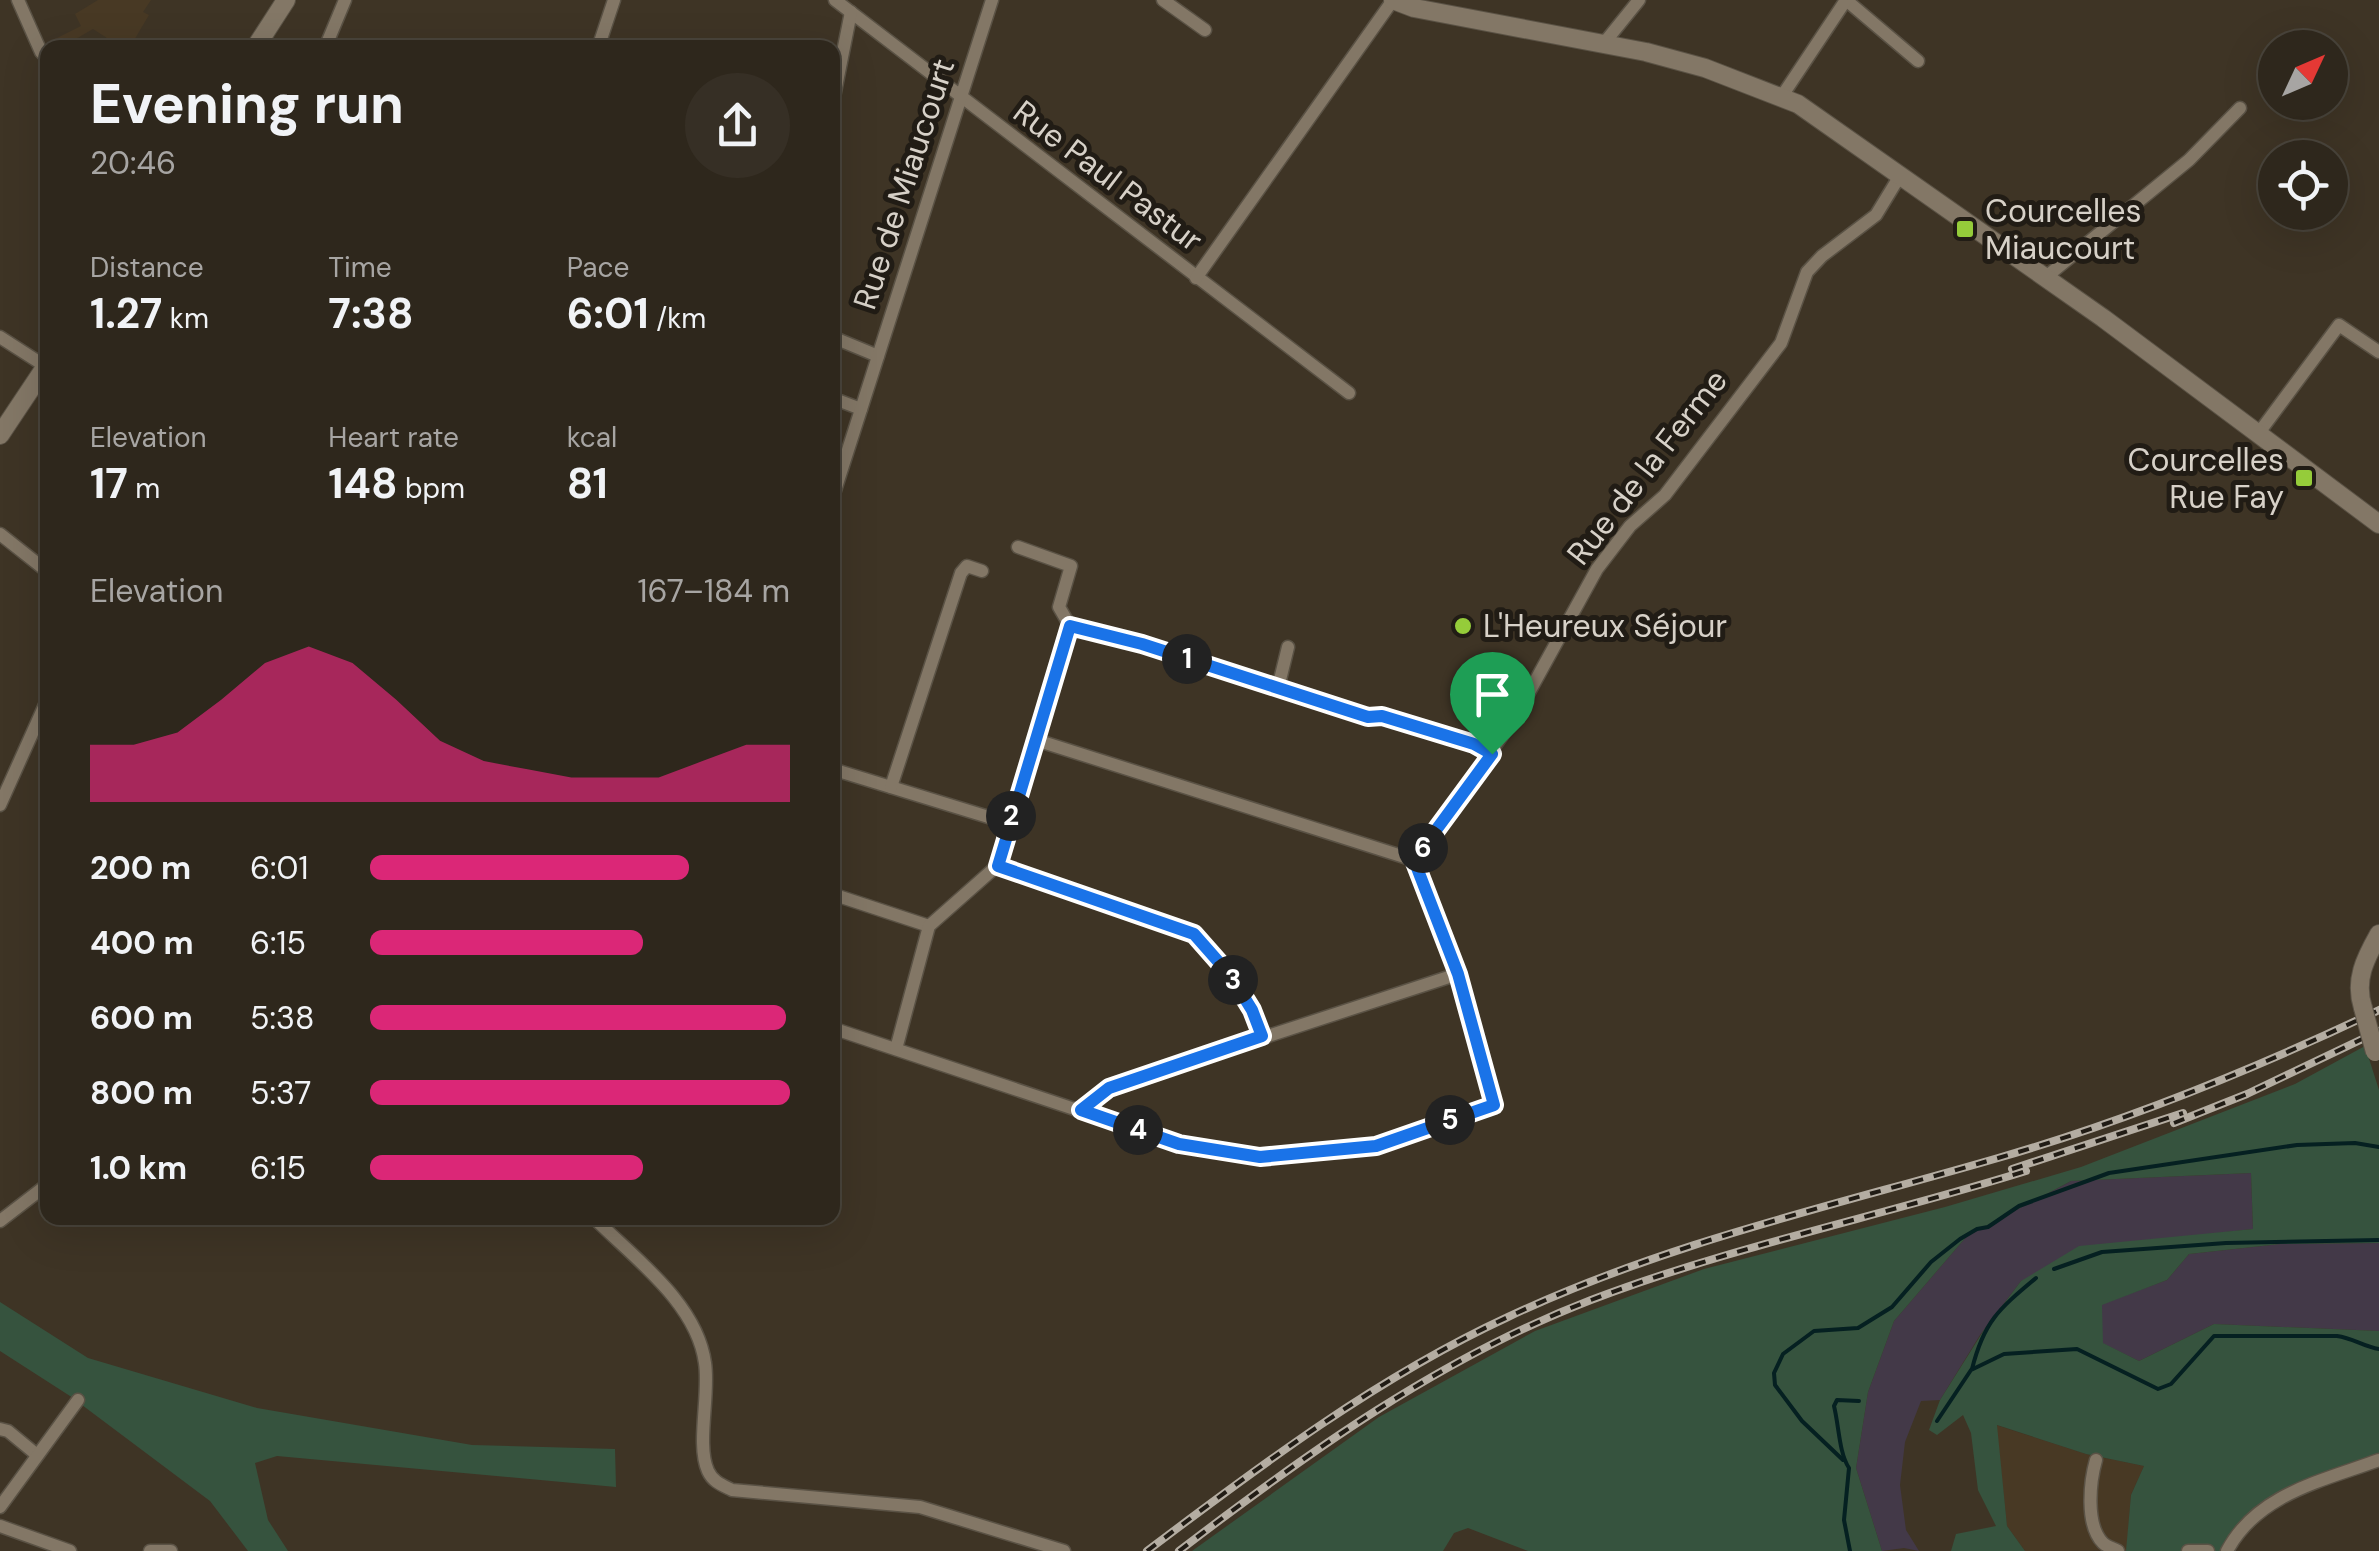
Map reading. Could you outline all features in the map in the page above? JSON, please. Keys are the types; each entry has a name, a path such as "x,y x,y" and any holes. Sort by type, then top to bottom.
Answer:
{"main road":[{"path":"260,40 286,0"},
{"path":"1393,0 1414,8 1605,42 1705,68 1782,96 1828,123 2046,277 2379,524"},
{"path":"0,435 40,374"},
{"path":"2377,1058 2360,996 2360,972 2379,934"}],"street":[{"path":"18,0 40,50"},
{"path":"328,40 345,0"},
{"path":"601,40 614,0"},
{"name":"Rue Paul Pastur","path":"836,0 960,99 1349,393"},
{"name":"Rue de Miaucourt","path":"840,475 992,0"},
{"path":"1163,0 1205,30"},
{"path":"1196,278 1393,0"},
{"path":"1605,42 1639,0"},
{"path":"1782,96 1846,0 1918,61"},
{"path":"840,68 851,12"},
{"path":"2046,277 2189,160 2240,108"},
{"name":"Rue de la Ferme","path":"1414,860 1492,754 1597,569 1630,526 1665,495 1781,342 1808,272 1822,256 1876,215 1902,174"},
{"path":"2258,434 2338,326 2345,326 2379,352"},
{"path":"0,337 40,361"},
{"path":"840,341 878,356"},
{"path":"840,401 861,409"},
{"path":"0,534 40,566"},
{"path":"1018,547 1071,566 1058,606 1070,626 1142,644 1368,717 1382,716 1474,744 1492,754"},
{"path":"891,787 960,573 967,566 982,571"},
{"path":"896,1049 929,926 998,866 1070,626"},
{"path":"1278,688 1288,647"},
{"path":"0,805 40,716"},
{"path":"840,1031 1179,1144 1260,1157 1376,1146 1494,1105 1458,974 1414,860 1036,740"},
{"path":"840,771 1008,823"},
{"path":"998,866 1194,934 1231,976 1252,1010 1262,1036"},
{"path":"840,897 929,926"},
{"path":"1081,1110 1109,1088 1458,974"},
{"path":"0,1221 40,1190"},
{"path":"601,1225 679,1305 699,1336 706,1362 705,1459 716,1482 732,1490 920,1507 1064,1551"},
{"path":"0,1507 78,1400"},
{"path":"0,1429 37,1455"},
{"path":"2096,1460 2090,1480 2094,1525 2102,1542 2118,1551"},
{"path":"2226,1551 2255,1515 2280,1496 2379,1460"},
{"path":"0,1526 70,1551"},
{"path":"150,1551 171,1551"},
{"path":"2188,1551 2208,1551"}],"shaded area":[{"path":"98,0 151,0 143,12 149,15 134,40 110,40 93,29 74,40 53,40 81,26 75,14"},
{"path":"2251,1173 2253,1229 2129,1243 2021,1281 1980,1335 1940,1400 1921,1401 1905,1442 1900,1485 1906,1530 1919,1551 1882,1551 1856,1468 1868,1392 1894,1321 1967,1236 2071,1181"},
{"path":"2379,1243 2379,1331 2214,1324 2139,1361 2102,1343 2102,1304 2167,1280 2189,1254 2280,1244"},
{"path":"1996,1425 2086,1454 2144,1466 2131,1495 2127,1550 2025,1551 2007,1526"}],"green space":[{"path":"2365,1046 2379,1090 2379,1243 2280,1244 2189,1254 2167,1280 2102,1305 2103,1343 2139,1361 2214,1324 2379,1331 2379,1463 2255,1515 2228,1551 2126,1551 2131,1495 2144,1466 2086,1454 1997,1425 2007,1526 2025,1551 1951,1551 1956,1534 1996,1526 1978,1490 1971,1433 1963,1415 1937,1435 1929,1430 1940,1400 1984,1330 2021,1281 2079,1246 2253,1229 2251,1173 2071,1181 1967,1236 1894,1321 1868,1392 1856,1468 1882,1551 1528,1551 1468,1528 1454,1533 1443,1551 1192,1551 1379,1417 1535,1331 1704,1269 1945,1207 2081,1167 2295,1084"},
{"path":"0,1302 88,1358 257,1408 472,1445 615,1449 616,1487 277,1456 255,1463 268,1520 288,1551 248,1551 210,1501 70,1396 0,1351"}],"waterway":[{"path":"1843,1460 1802,1421 1775,1385 1774,1373 1783,1354 1814,1331 1858,1328 1892,1307 1931,1262 1977,1229 1988,1227 2019,1206 2109,1173 2297,1145 2355,1143 2379,1147"},
{"path":"2054,1269 2102,1252 2226,1243 2379,1240"},
{"path":"1972,1369 1995,1317 2036,1278"},
{"path":"1937,1421 1971,1370 2004,1354 2077,1349 2158,1389 2171,1384 2214,1336 2337,1336 2379,1349"},
{"path":"1850,1551 1844,1520 1849,1468 1834,1406 1837,1400 1859,1401"}],"railway":[{"path":"1147,1551 1277,1455 1367,1395 1460,1341 1567,1291 1750,1228 2096,1127 2239,1073 2379,1010"},
{"path":"2174,1123 2247,1094 2379,1031"},
{"path":"2012,1169 2183,1113"},
{"path":"1179,1551 1376,1410 1535,1323 1699,1263 2026,1171"}],"place":[{"name":"Courcelles Miaucourt","path":"1965,229"},
{"name":"Courcelles Rue Fay","path":"2304,478"},
{"name":"L'Heureux Séjour","path":"1463,626"}],"route":[{"path":"1070,626 1142,644 1368,717 1382,716 1474,744 1492,754 1414,860 1458,974 1494,1105 1376,1146 1260,1157 1179,1144 1081,1110 1109,1088 1262,1036 1252,1010 1231,976 1194,934 998,866 1070,626"}]}
